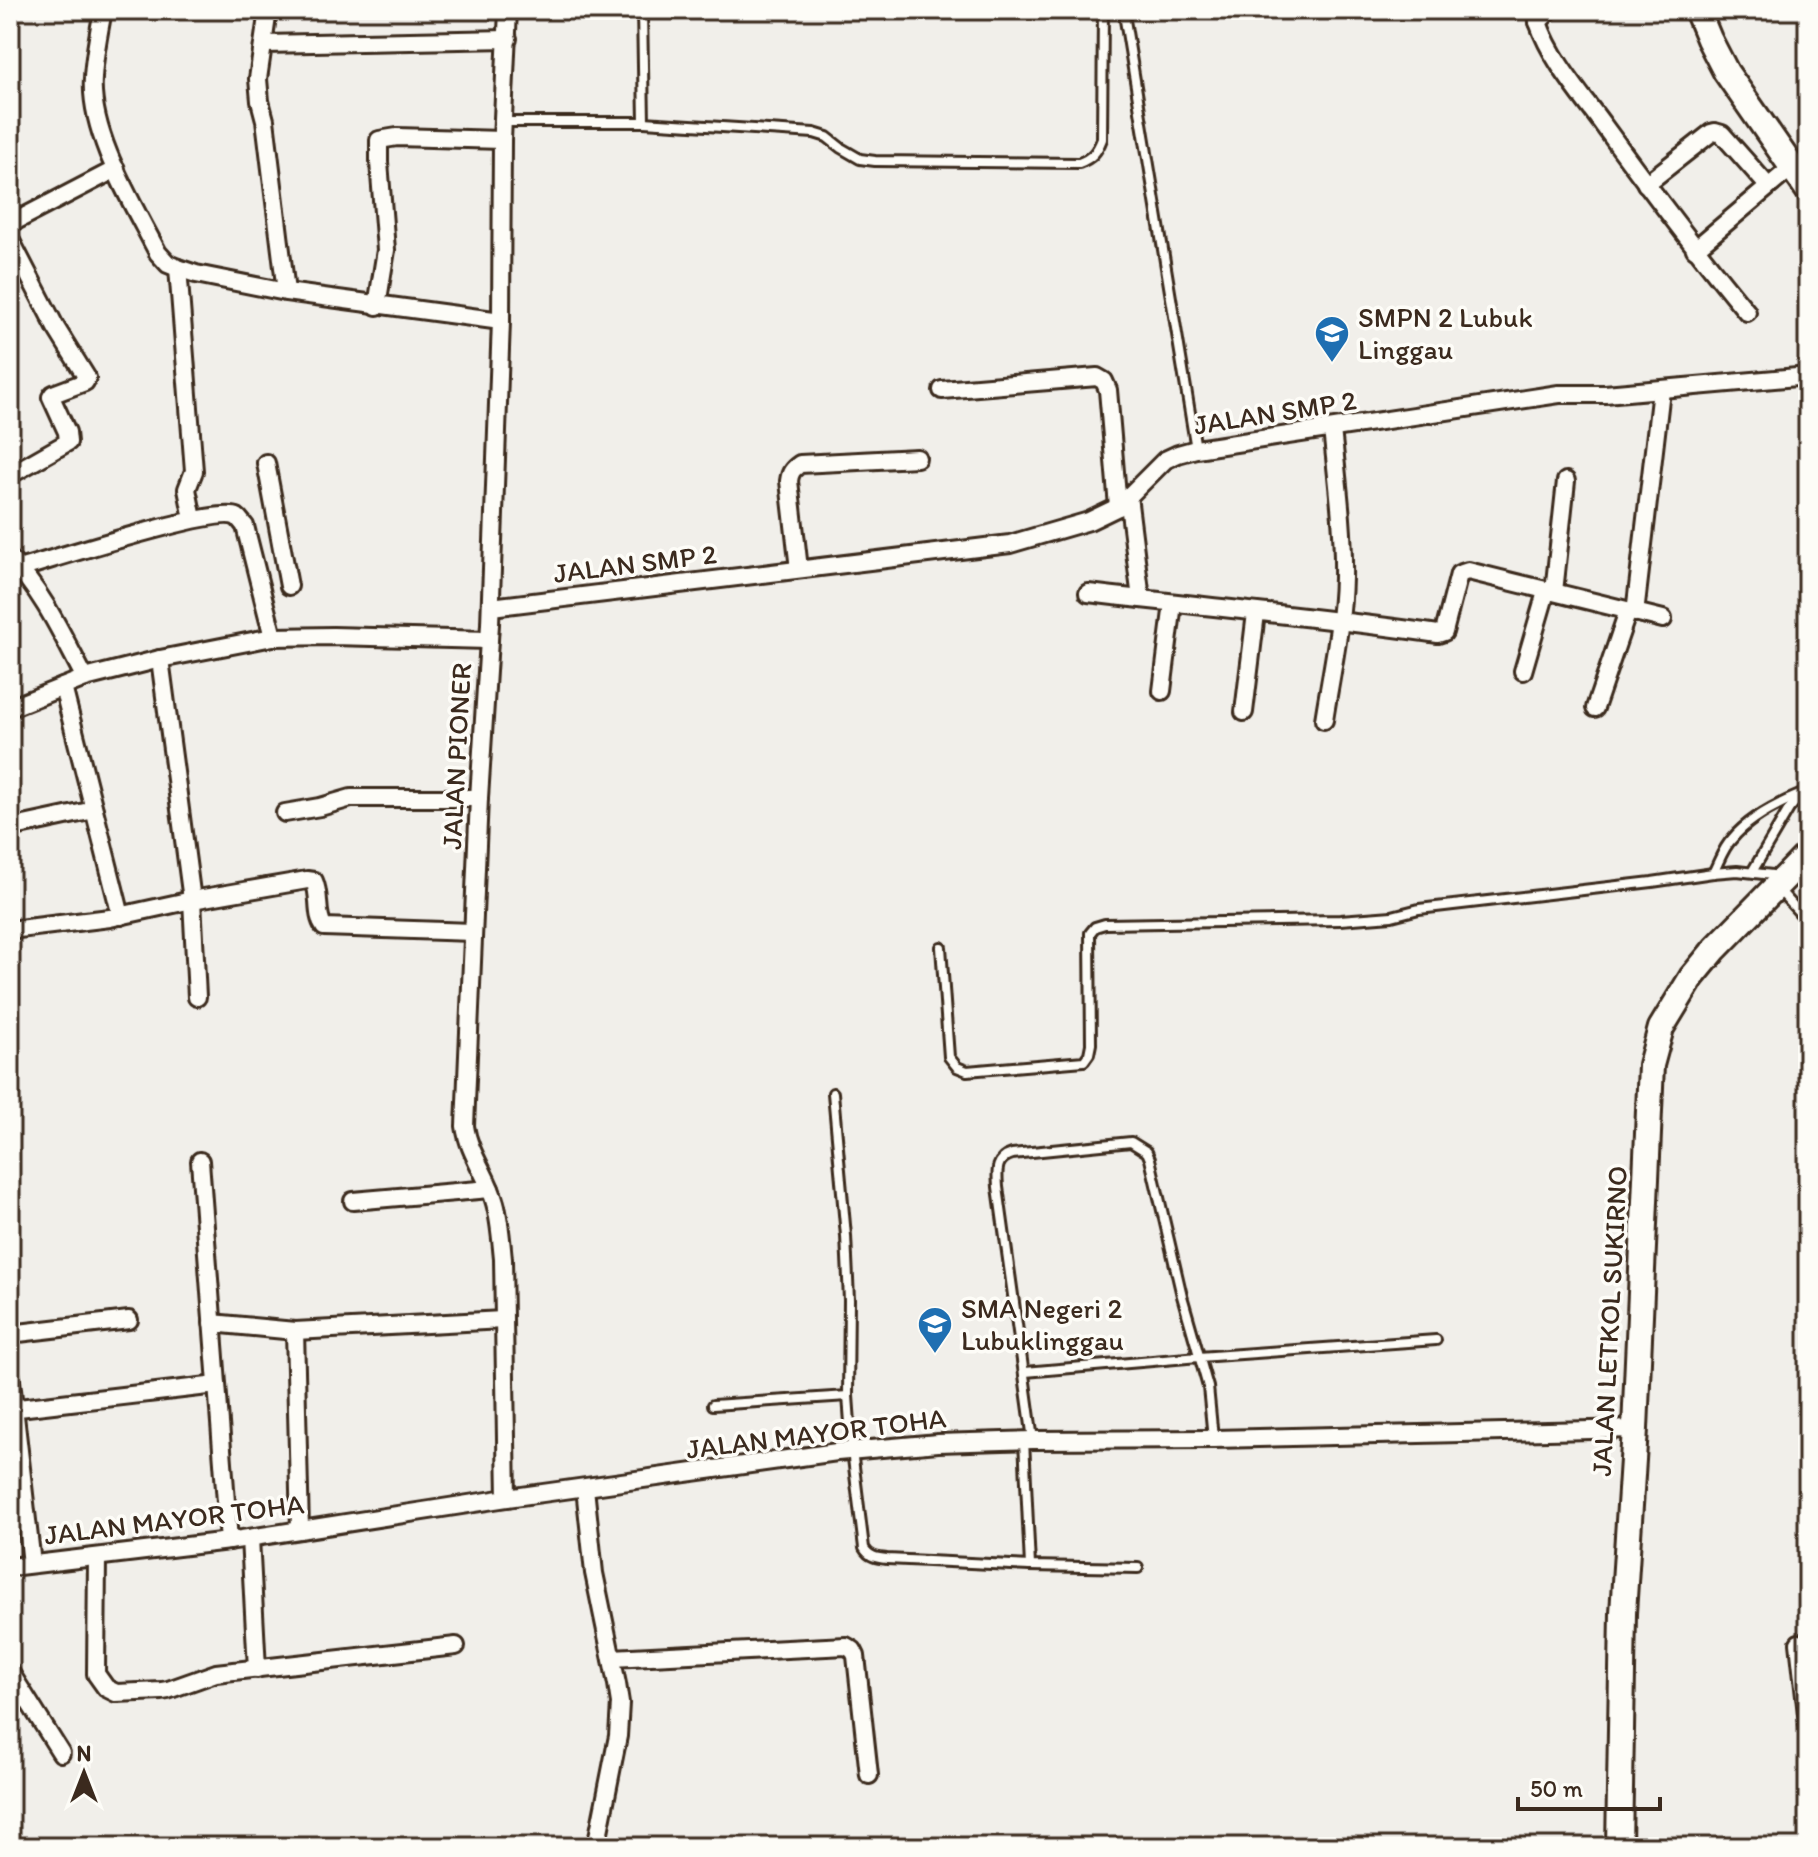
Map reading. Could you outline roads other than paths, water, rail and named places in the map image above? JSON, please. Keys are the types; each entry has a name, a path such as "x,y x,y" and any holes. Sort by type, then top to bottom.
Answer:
{"main road":[{"path":"1697,10 1726,72 1808,190"},
{"name":"JALAN LETKOL SUKIRNO","path":"1619,1847 1623,1613 1635,1429 1649,1090 1654,1047 1661,1028 1692,977 1715,949 1808,854"}],"street":[{"path":"103,10 92,80 98,122 116,169 158,253 168,264 196,274 286,292 501,321"},
{"path":"268,10 258,79 286,292"},
{"name":"JALAN PIONER","path":"507,1498 500,1230 495,1202 469,1144 465,1126 479,798 491,607 508,10"},
{"path":"1542,14 1553,53 1646,184 1747,312"},
{"path":"264,44 508,39"},
{"path":"1646,184 1715,132 1722,134 1768,186"},
{"path":"377,306 386,250 379,140 397,137 502,140"},
{"path":"1695,249 1792,167"},
{"path":"10,224 116,169"},
{"path":"10,239 56,328 87,378 85,382 51,397 67,432 68,442 10,475"},
{"path":"178,268 194,471 187,489 193,519"},
{"name":"JALAN SMP 2","path":"491,607 1010,544 1089,521 1123,501 1165,460 1196,449 1559,394 1661,390 1808,376"},
{"path":"942,390 1097,377 1104,381 1108,390 1123,501 1141,599"},
{"path":"1595,708 1632,612 1661,390"},
{"path":"1324,720 1343,580 1332,429"},
{"path":"799,569 789,481 794,468 800,464 917,458"},
{"path":"266,463 289,586"},
{"path":"1523,671 1550,592 1566,481"},
{"path":"85,678 50,612 15,564 193,519 236,516 245,526 273,637"},
{"path":"245,526 275,518"},
{"path":"1088,593 1256,613 1339,619 1438,634 1444,632 1459,574 1468,571 1663,619"},
{"path":"1162,691 1173,603"},
{"path":"1244,712 1256,613"},
{"path":"10,708 85,678 160,659 273,637 489,640"},
{"path":"160,659 192,900 197,997"},
{"path":"63,687 121,916"},
{"path":"285,813 351,798 479,798"},
{"path":"10,828 94,810"},
{"path":"10,930 121,916 307,880 314,881 317,887 320,921 324,927 473,932"},
{"path":"200,1161 229,1541"},
{"path":"353,1201 490,1189"},
{"path":"10,1334 129,1320"},
{"path":"212,1323 295,1331 503,1320"},
{"path":"295,1331 300,1530"},
{"path":"10,1372 32,1564"},
{"path":"12,1409 217,1385"},
{"name":"JALAN MAYOR TOHA","path":"10,1567 229,1541 852,1450 1028,1440 1635,1429"},
{"path":"585,1488 594,1573 620,1703 618,1736 596,1847"},
{"path":"250,1538 257,1669"},
{"path":"97,1557 96,1674 106,1688 116,1693 168,1690 216,1673 456,1646"},
{"path":"1799,1643 1808,1723"},
{"path":"612,1658 846,1646 856,1656 869,1775"},
{"path":"10,1672 61,1753"}],"lane":[{"path":"642,10 644,122"},
{"path":"503,122 644,122 814,133 827,137 860,159 875,161 1079,163 1090,159 1102,139 1103,10"},
{"path":"1125,20 1196,449"},
{"path":"1752,872 1789,809 1805,791"},
{"path":"1713,873 1731,839 1748,823 1782,801 1805,791"},
{"path":"941,947 949,1057 957,1067 967,1071 1084,1061 1091,1044 1090,933 1095,927 1105,924 1340,920 1392,916 1419,909 1713,873 1752,872 1781,882 1808,922"},
{"path":"1808,1057 1805,1068 1808,1081"},
{"path":"833,1093 846,1236 848,1396 866,1553 887,1559 1138,1568"},
{"path":"1030,1566 1025,1372 998,1187 997,1169 999,1161 1005,1156 1131,1142 1147,1152 1208,1387 1213,1439"},
{"path":"1025,1372 1436,1340"},
{"path":"713,1405 848,1396"}],"place":[{"name":"SMPN 2 Lubuk Linggau","path":"1332,364"},
{"name":"SMA Negeri 2 Lubuklinggau","path":"935,1355"}]}
